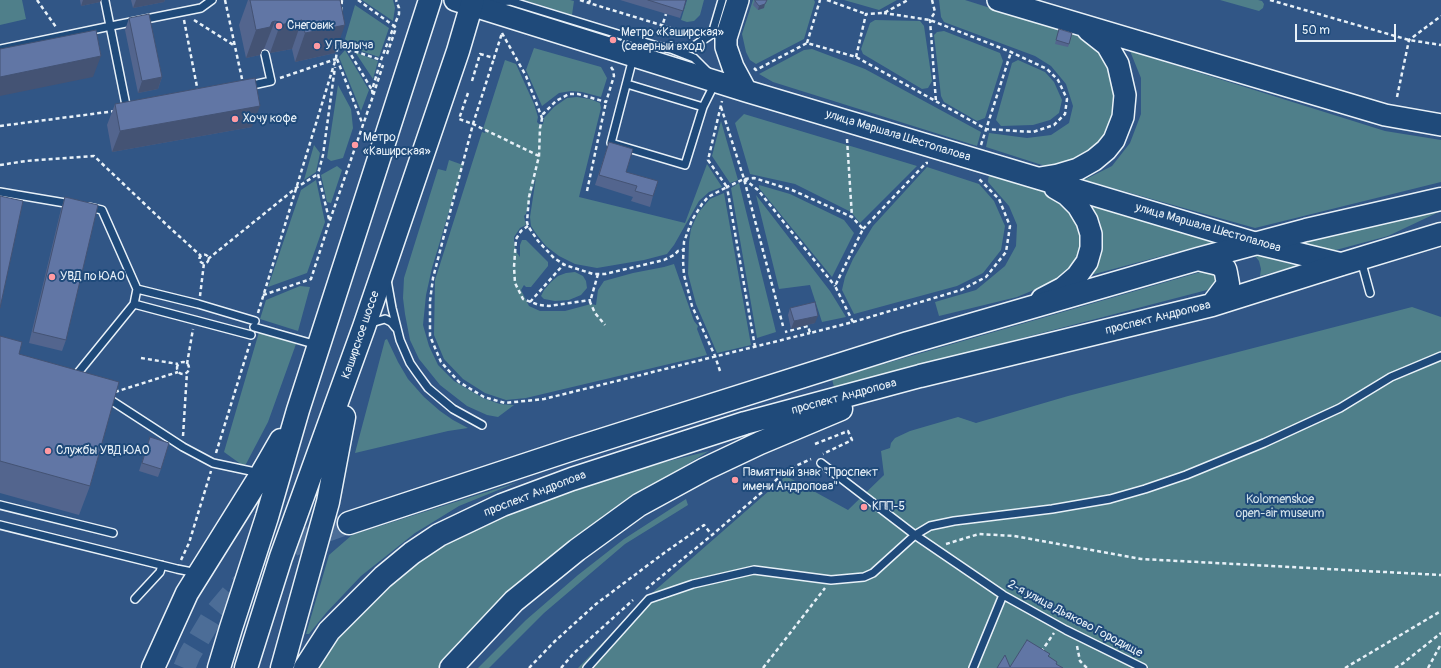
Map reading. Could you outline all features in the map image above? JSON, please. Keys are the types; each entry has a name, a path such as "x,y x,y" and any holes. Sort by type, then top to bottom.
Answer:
{"main road":[{"path":"219,668 267,517 318,346 430,0"},
{"path":"738,0 726,38 726,47 733,67 746,91"},
{"path":"998,0 1385,115 1441,126"},
{"name":"улица Маршала Шестопалова","path":"466,2 746,91 1255,243 1351,261"},
{"name":"Каширское шоссе","path":"246,668 281,557 363,329 458,51 466,2"},
{"path":"1037,178 1058,175 1078,169 1094,160 1106,150 1114,140 1122,117 1125,95 1118,64 1107,45 1083,25"},
{"path":"1021,310 1063,288 1077,276 1087,262 1091,248 1091,234 1087,221 1078,206 1067,195 1037,178"},
{"path":"349,523 585,445 908,343 1255,243 1441,199"},
{"name":"проспект Андропова","path":"305,668 329,631 383,577 412,553 439,535 502,505 572,479 738,426 920,376 1212,305 1441,234"},
{"path":"1198,259 1219,264 1225,269 1228,284 1212,305"},
{"path":"282,668 328,502 363,329"},
{"path":"451,668 514,601 577,550 639,505 705,469 760,443 920,376"},
{"path":"153,668 187,593 262,473 298,410"}],"lane":[{"path":"0,49 201,8 212,0"},
{"path":"671,49 683,49 694,46 712,34 722,0"},
{"path":"105,1 128,110 135,108"},
{"path":"466,2 510,1 671,49 694,58 716,81 703,107 685,165 611,143 634,56"},
{"path":"244,87 271,81 265,54"},
{"path":"627,84 703,107"},
{"path":"0,192 102,210 137,289 134,304 73,379"},
{"path":"1351,261 1370,293"},
{"path":"384,266 398,332 410,364 428,388 453,409 482,425"},
{"path":"137,289 198,304 318,346"},
{"path":"134,304 251,335"},
{"path":"363,329 373,321 385,319 391,322 398,332"},
{"path":"587,668 649,599 693,584 754,570 832,580 864,577 873,573 915,534 930,526 954,521 1052,509 1110,499 1152,487 1186,475 1264,443 1340,408 1391,377 1441,356"},
{"path":"100,394 183,447 213,463 262,473"},
{"name":"2-я улица Дьяково Городище","path":"821,463 915,534 1003,595 1058,626 1143,668"},
{"path":"0,505 112,534"},
{"path":"0,526 199,573"},
{"path":"135,599 160,572 162,565"},
{"path":"974,668 1003,595"}],"path":[{"path":"37,0 62,36"},
{"path":"225,0 244,87"},
{"path":"340,16 342,0"},
{"path":"358,0 396,28 387,54"},
{"path":"372,90 381,60 399,12 396,0"},
{"path":"580,0 589,1 684,32 698,31 702,28"},
{"path":"808,43 820,0"},
{"path":"751,66 756,70 808,43 856,57 986,129 1033,132 1054,125 1065,114 1067,99 1058,80 1047,69 1012,52 930,20 884,13 866,14 827,0"},
{"path":"884,13 908,0"},
{"path":"932,0 935,12 930,20 936,102"},
{"path":"1270,0 1409,40 1441,45"},
{"path":"182,12 235,46"},
{"path":"182,12 199,97"},
{"path":"658,38 666,14"},
{"path":"856,57 866,14"},
{"path":"1397,97 1409,40 1441,16"},
{"path":"330,220 318,174 323,155 339,31"},
{"path":"542,118 526,76 502,33 473,124 433,278 430,301 430,336 441,362 459,382 484,396 505,403 544,399 853,322 961,290 986,277 1006,252 1010,226 999,199 974,174 986,129 1012,52"},
{"path":"338,39 347,48 372,90 373,96"},
{"path":"347,48 381,60"},
{"path":"472,82 480,54 494,58"},
{"path":"271,81 336,58"},
{"path":"336,58 363,126"},
{"path":"255,324 336,58"},
{"path":"263,295 311,279 373,96 382,65"},
{"path":"587,192 606,102 614,76 611,67"},
{"path":"468,93 459,119 473,124 539,156"},
{"path":"606,102 578,94 570,94 549,107 542,118 540,128 539,156 529,197 528,226 538,241 554,258 564,264 588,273 605,274 664,260 674,255 678,251 683,250"},
{"path":"722,102 708,160 727,187 755,347"},
{"path":"721,107 744,179 783,326"},
{"path":"0,126 128,110"},
{"path":"847,139 852,217"},
{"path":"0,165 26,161 94,156 201,256 205,255 208,259"},
{"path":"835,286 863,229 926,163 933,164"},
{"path":"200,296 204,263 296,188 318,174"},
{"path":"720,371 716,356 698,320 688,292 684,275 684,242 692,220 708,197 744,179 754,178 792,190 852,217 863,229"},
{"path":"744,179 758,190 835,286 853,322"},
{"path":"528,226 521,231 516,239 514,274 515,283 524,299 539,305 549,306 591,300"},
{"path":"201,256 200,261 204,263"},
{"path":"530,302 564,264"},
{"path":"598,274 591,300 592,307 605,324"},
{"path":"183,447 187,372 189,369 187,364 194,326"},
{"path":"785,332 808,326 810,333"},
{"path":"177,569 189,543 251,335"},
{"path":"141,358 178,364 182,362 187,364"},
{"path":"178,364 176,368 178,372"},
{"path":"100,394 178,372 182,374 187,372"},
{"path":"640,594 789,469 852,440 848,431 816,444"},
{"path":"529,668 554,642 596,604 658,557 704,525 712,535"},
{"path":"935,548 979,534 1014,536 1141,559 1441,575"},
{"path":"763,668 832,580"},
{"path":"561,668 574,653 634,599"},
{"path":"1346,668 1441,611"},
{"path":"1039,657 1058,626"},
{"path":"1066,630 1077,643 1080,661 1087,668"},
{"path":"1395,668 1441,633"},
{"path":"1428,668 1441,644"}],"green space":[{"path":"0,0 22,0 26,19 0,25"},
{"path":"362,0 393,0 395,8 393,21"},
{"path":"524,0 574,1 572,15"},
{"path":"687,0 704,0 700,15 694,21 687,22 681,20"},
{"path":"753,0 814,0 815,2 804,39 756,64 750,60 746,52 742,34"},
{"path":"844,0 897,0 879,10"},
{"path":"939,0 965,0 1079,36 1096,46 1108,61 1119,98 1107,135 1089,153 1065,164 1045,166 986,147 989,133 1027,138 1051,135 1069,123 1073,106 1066,84 1051,66 1035,56 944,22 941,17"},
{"path":"1220,0 1258,0 1262,1 1264,4 1263,8 1259,11"},
{"path":"355,5 389,28 379,57 352,48 345,39"},
{"path":"875,20 920,21 924,26 932,81 928,88 922,89 863,54 861,49 870,23"},
{"path":"944,31 1000,53 1003,61 985,118 977,121 944,102 941,96 934,35 937,32"},
{"path":"534,48 601,67 607,78 601,97 571,91 559,93 542,106 526,70"},
{"path":"812,49 865,69 981,132 977,146 773,82 759,74 804,50"},
{"path":"345,50 369,90 361,111 339,57"},
{"path":"1130,51 1385,131 1441,140 1441,182 1255,228 1084,180 1112,166 1130,143 1141,114 1141,78"},
{"path":"355,52 378,61 373,79"},
{"path":"505,60 516,64 534,104 538,117 537,122 539,124 543,124 544,118 554,107 567,98 577,97 590,99 600,103 601,108 579,197 685,223 707,164 722,187 709,192 699,201 674,245 667,254 644,260 597,268 575,264 559,256 546,246 537,235 531,226 530,217 536,177 526,214 524,216 526,225 520,228 514,237 517,253 520,257 520,245 522,240 526,240 548,262 548,266 531,287 526,287 524,285 521,290 529,306 540,311 565,311 591,304 596,305 598,290 604,281 674,264 694,321 698,326 697,329 707,355 526,398 506,400 485,393 463,379 444,359 434,335 435,280 482,132 485,133 486,130 483,129"},
{"path":"1018,60 1045,72 1054,82 1062,100 1059,113 1050,120 1033,125 1001,126 996,120 1012,63"},
{"path":"338,85 351,109 353,128 343,158 331,161 327,158"},
{"path":"744,114 917,166 860,223 851,212 795,184 750,174 735,123"},
{"path":"721,121 738,180 730,183 712,156"},
{"path":"314,145 320,153 316,172 304,180"},
{"path":"449,160 463,165 432,268 426,295 423,325 429,346 438,365 454,381 483,398 500,404 514,405 498,417 487,415 467,406 440,385 419,359 410,340 405,314 403,298 404,278 438,169 446,171"},
{"path":"337,166 342,170 331,203 327,202 321,175"},
{"path":"927,167 979,184 994,201 1005,226 1001,250 983,273 957,286 854,314 842,290 845,277 853,259 873,226"},
{"path":"989,172 1045,189 1066,204 1080,226 1082,247 1075,264 1060,279 1017,297 939,316 935,302 976,290 1005,266 1016,246 1017,225 1009,206 988,182"},
{"path":"316,180 325,222 307,273 268,287 301,190"},
{"path":"739,183 776,332 757,338 731,188"},
{"path":"759,185 790,194 844,220 854,233 832,277 759,188"},
{"path":"724,193 751,345 717,353 696,304 688,274 689,242 691,229 698,213 710,199"},
{"path":"756,195 830,291 846,317 822,322 810,285 779,289"},
{"path":"1090,203 1214,242 1091,275 1099,255 1102,239 1100,221"},
{"path":"1441,206 1441,211 1388,236 1332,251 1301,244 1301,240"},
{"path":"1258,255 1297,266 1260,276 1261,269 1259,261 1255,256"},
{"path":"1211,269 1219,279 1207,290 834,387 832,379"},
{"path":"575,272 583,276 586,281 587,288 581,295 569,300 555,301 544,299 541,296 544,290 558,276"},
{"path":"300,286 310,287 298,331 260,319 266,300"},
{"name":"Kolomenskoe open-air museum","path":"1412,307 1441,317 1441,668 578,668 644,600 786,476 848,510 884,475 881,451 890,448 891,443 895,438 910,431 958,417 976,423 1068,396"},
{"path":"259,332 296,344 268,422 246,464 242,465 224,452"},
{"path":"387,339 408,379 424,397 440,411 468,428 448,431 355,453 385,340"},
{"path":"709,451 630,499 440,668 312,668 341,626 435,548 519,507 661,463"},
{"path":"518,482 459,506 415,533 361,576 326,613 309,634 306,634 329,555 352,535"},
{"path":"686,499 688,505 625,544 544,613 489,668 478,668 526,620 578,575 624,539"}],"building":[{"path":"250,0 340,0 345,25 305,33 302,20 280,25 279,22 275,21 272,22 270,27 256,30"},
{"path":"648,0 686,0 683,11"},
{"path":"755,0 767,0 765,4 759,6"},
{"path":"149,14 162,77 142,81 129,18"},
{"path":"1059,29 1072,33 1069,44 1056,40"},
{"path":"96,30 101,56 0,77 0,49"},
{"path":"255,78 260,106 120,131 115,104"},
{"path":"609,142 633,149 626,172 658,181 653,196 635,191 637,186 599,175"},
{"path":"0,196 23,201 0,308"},
{"name":"УВД по ЮАО","path":"65,197 98,205 66,340 33,332"},
{"path":"815,302 818,316 794,321 790,308"},
{"name":"Службы УВД ЮАО","path":"0,336 22,342 19,354 119,382 90,486 0,461"},
{"path":"150,437 169,443 161,469 142,463"},
{"path":"1027,640 1050,654 1048,656 1057,662 1056,664 1063,668 997,668 1005,655 1010,667"}],"tunnel":[{"path":"184,668 190,654 212,617 234,591 266,564 292,546 307,538 349,523"}],"place":[{"name":"Снеговик","path":"279,26"},
{"name":"Метро «Каширская» (северный вход)","path":"613,40"},
{"name":"У Палыча","path":"317,46"},
{"name":"Хочу кофе","path":"235,119"},
{"name":"Метро «Каширская»","path":"355,145"},
{"name":"УВД по ЮАО","path":"52,277"},
{"name":"Службы УВД ЮАО","path":"48,451"},
{"name":"Памятный знак \"Проспект имени Андропова\"","path":"735,480"},
{"name":"КПП-5","path":"864,507"}]}
